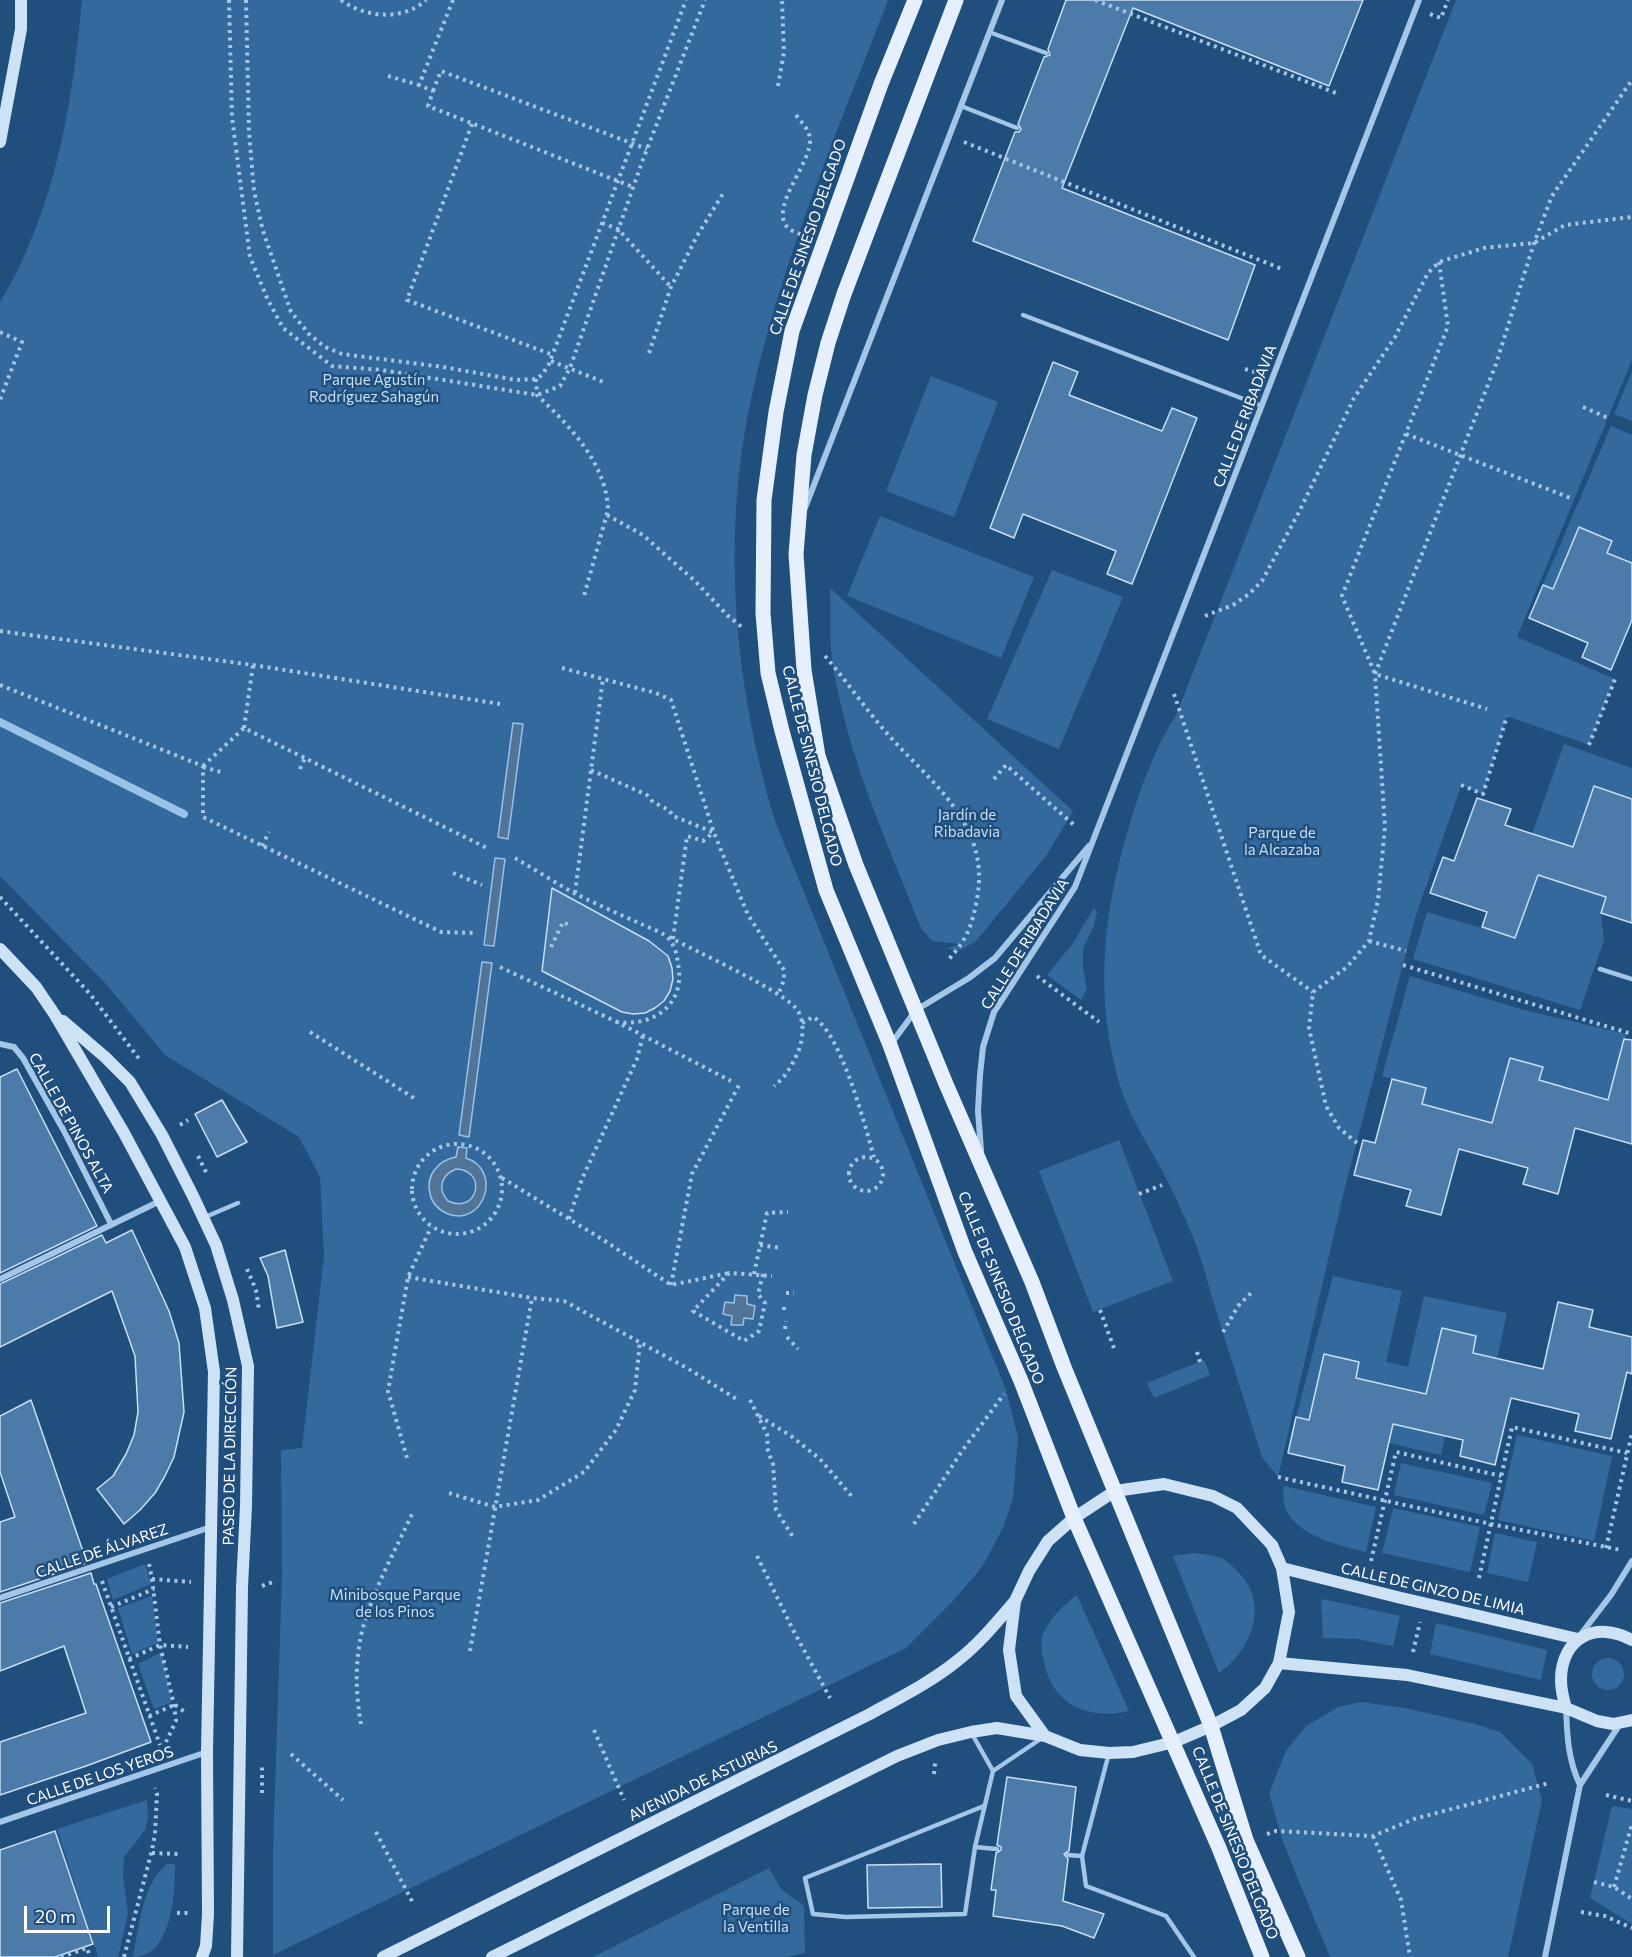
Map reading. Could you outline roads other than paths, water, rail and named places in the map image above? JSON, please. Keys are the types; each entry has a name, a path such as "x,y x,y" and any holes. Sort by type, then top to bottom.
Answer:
{"main road":[{"path":"0,142 21,29 21,0"},
{"name":"CALLE DE SINESIO DELGADO","path":"915,0 880,84 792,331 776,412 764,500 763,613 768,673 826,890 890,1045 964,1252 1021,1382 1074,1518 1219,1848 1262,1957"},
{"name":"CALLE DE SINESIO DELGADO","path":"956,0 852,272 828,343 815,395 804,455 796,554 803,658 818,756 856,865 982,1169 1032,1282 1064,1367 1211,1726 1246,1840 1298,1957"},
{"name":"PASEO DE LA DIRECCIÓN","path":"0,949 36,987 55,1015 124,1133 185,1247 205,1308 214,1372 207,1752 208,1914 206,1946 202,1957"},
{"name":"PASEO DE LA DIRECCIÓN","path":"55,1015 105,1057 130,1082 162,1135 216,1245 227,1279 248,1366 246,1506 242,1587 237,1957"},
{"name":"CALLE DE SINESIO DELGADO","path":"1164,1484 1213,1496 1237,1508 1272,1545 1282,1568 1289,1612 1279,1663 1265,1688 1241,1710 1174,1742 1132,1752 1109,1753 1080,1750 1045,1736 1016,1696 1009,1650 1015,1601 1029,1571 1048,1541 1074,1518 1115,1491 1164,1484"},
{"name":"CALLE DE GINZO DE LIMIA","path":"1282,1568 1578,1639"},
{"name":"AVENIDA DE ASTURIAS","path":"383,1957 870,1714 923,1684 957,1661 988,1632 1015,1601"},
{"path":"1566,1707 1561,1692 1561,1678 1569,1651 1578,1639 1593,1632 1612,1632 1632,1640"},
{"path":"1279,1663 1407,1675 1566,1707 1597,1721 1626,1721"},
{"path":"492,1957 897,1756 938,1740 997,1728 1045,1736"}],"street":[{"name":"CALLE DE SINESIO DELGADO","path":"798,528 1002,0"},
{"name":"CALLE DE RIBADAVIA","path":"982,1169 978,1111 980,1075 983,1047 994,1012 1075,887 1419,0"},
{"name":"CALLE DE RIBADAVIA","path":"890,1045 916,1010 969,978 995,958 1094,841"},
{"name":"CALLE DE PINOS ALTA","path":"0,1044 14,1047 23,1059 64,1131 111,1224"},
{"path":"0,1279 159,1201"},
{"name":"CALLE DE ÁLVAREZ","path":"0,1598 211,1527"},
{"path":"1578,1639 1611,1595 1632,1561"},
{"path":"1566,1707 1567,1741 1572,1769 1580,1785"},
{"path":"1545,1957 1580,1785 1626,1721"},
{"name":"CALLE DE LOS YEROS","path":"0,1822 207,1752"}],"lane":[{"path":"989,32 1046,53"},
{"path":"961,106 1017,128"},
{"path":"1023,315 1262,406"},
{"path":"1600,969 1632,979"},
{"path":"203,1218 238,1203"},
{"path":"971,1732 993,1771"},
{"path":"984,1806 805,1878 813,1914 846,1917 965,1914 975,1847 993,1771 1045,1736"},
{"path":"1109,1753 1082,1856 1086,1886 1166,1916 1194,1957"},
{"path":"975,1847 997,1849"},
{"path":"1068,1855 1082,1856"}],"waterway":[{"path":"0,722 184,814"}],"park label":[{"name":"Parque Agustín Rodríguez Sahagún","path":"374,388"},
{"name":"Jardín de Ribadavia","path":"967,824"},
{"name":"Parque de la Alcazaba","path":"1282,842"},
{"name":"Minibosque Parque de los Pinos","path":"395,1604"},
{"name":"Parque de la Ventilla","path":"756,1918"}]}
